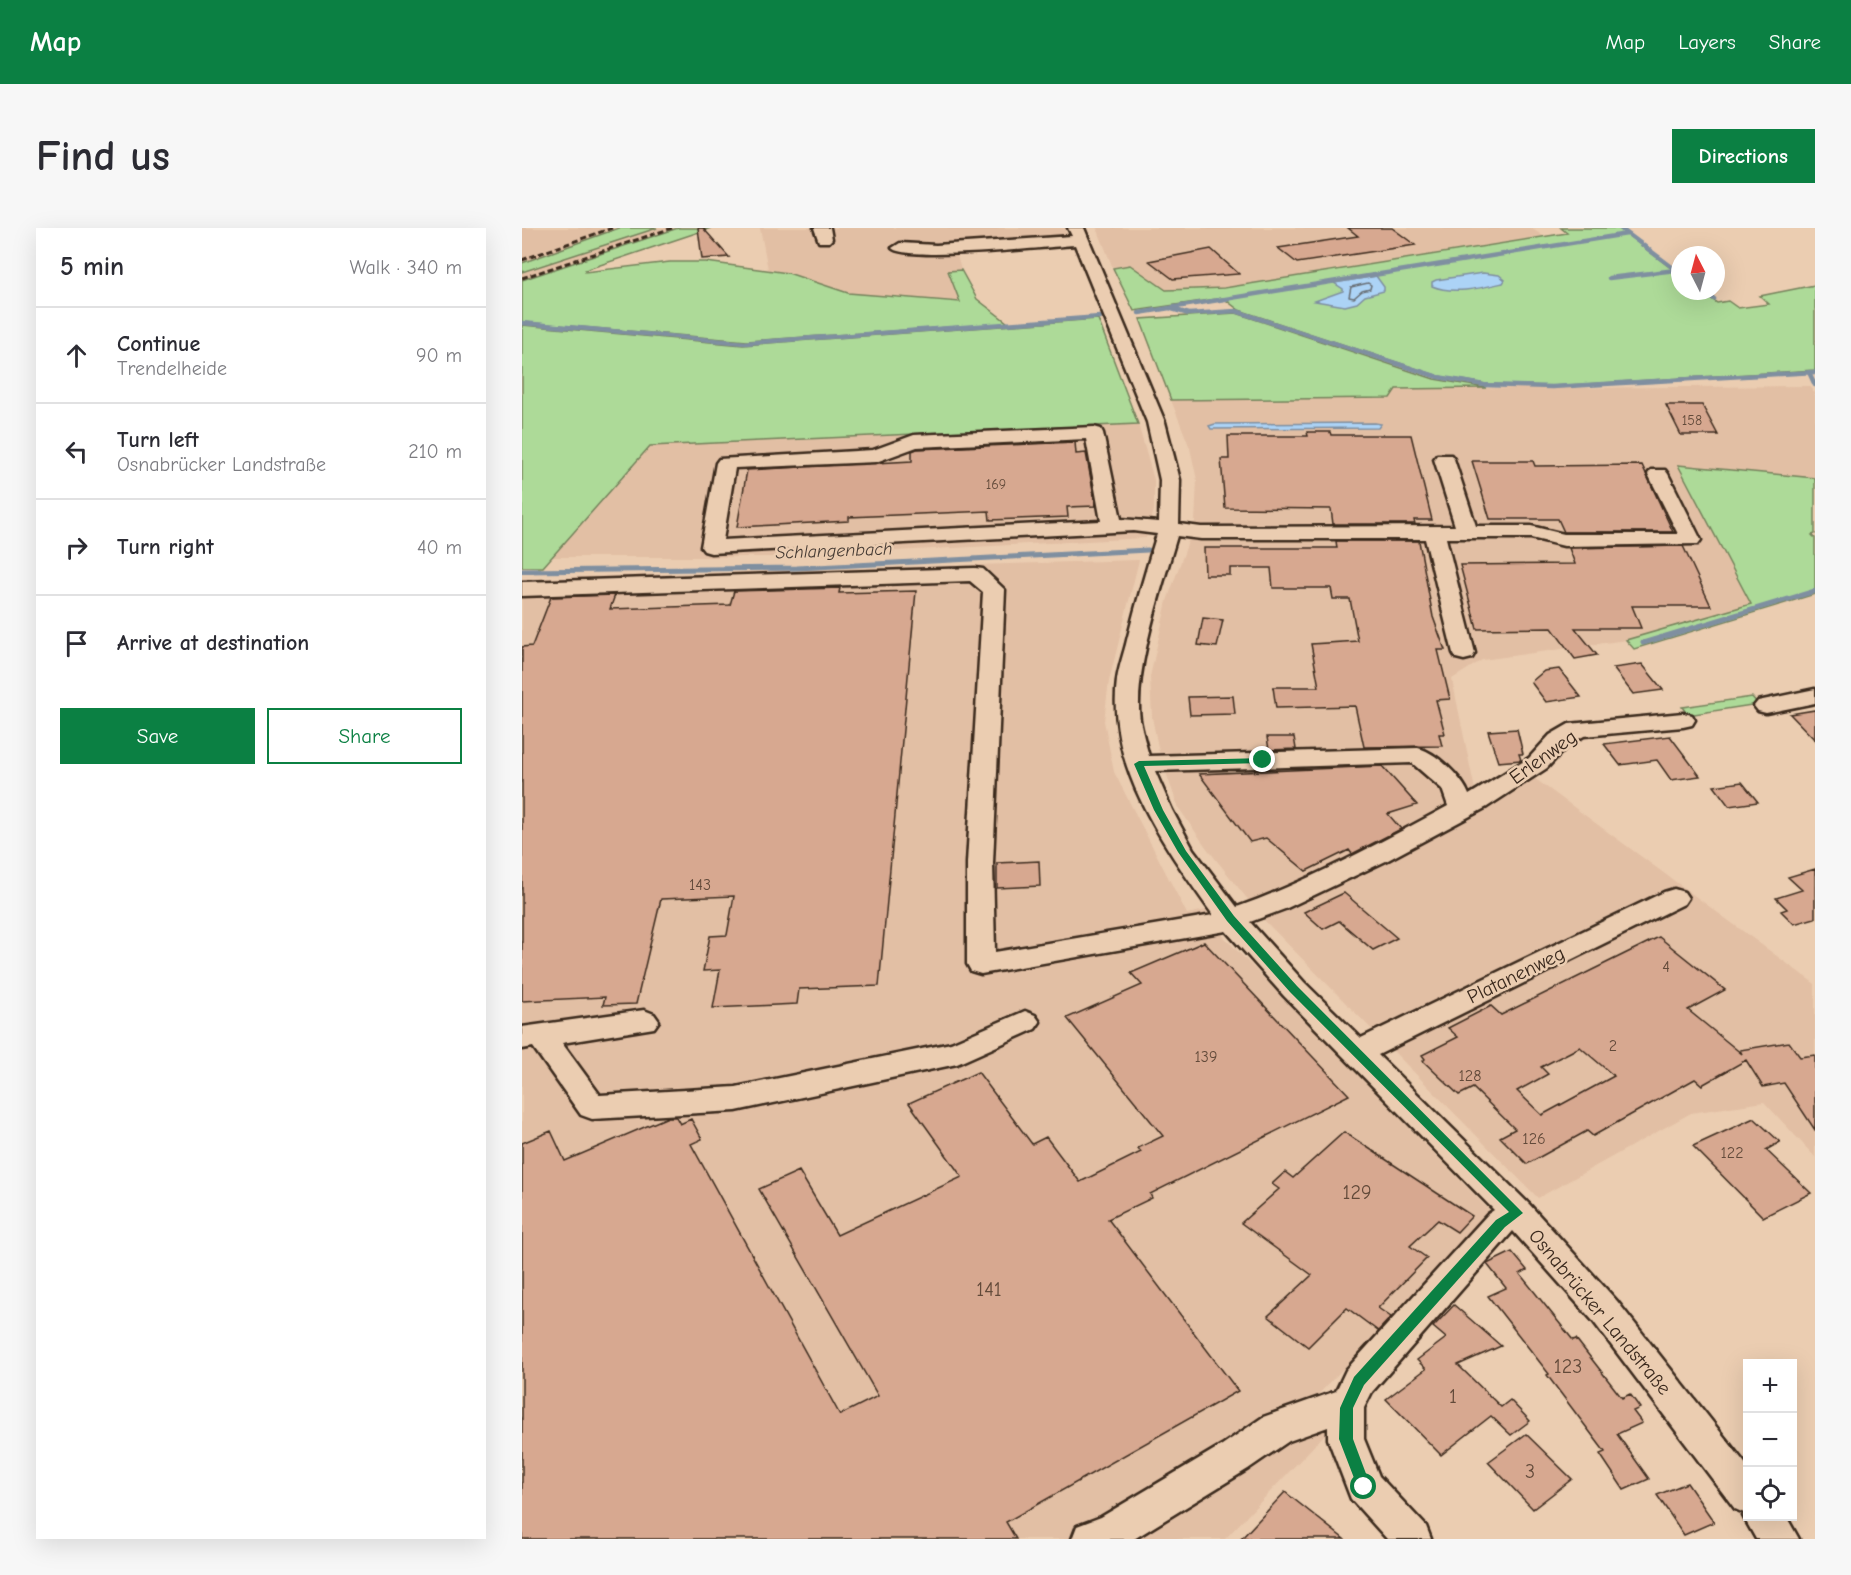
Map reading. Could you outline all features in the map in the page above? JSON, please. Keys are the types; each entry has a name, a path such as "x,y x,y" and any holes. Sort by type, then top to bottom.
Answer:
{"street":[{"path":"900,248 936,250 1031,236 1079,234"},
{"name":"Osnabrücker Landstraße","path":"1079,234 1122,314 1130,359 1164,449 1170,480 1169,529 1149,596 1129,679 1128,719 1139,764 1159,810 1182,852 1231,919 1294,989 1518,1213 1605,1311 1743,1490"},
{"path":"1130,359 1149,358"},
{"path":"1112,526 1094,433 914,441 876,456 726,463 711,547 798,542 836,528 889,525 894,531 894,537 1133,525 1201,533 1531,532 1564,540 1691,540 1658,474"},
{"path":"1444,459 1468,533"},
{"path":"1434,533 1464,652"},
{"path":"522,589 975,574 994,590 980,863 981,964 1205,926 1231,919 1275,903 1379,854 1470,805 1453,786 1418,755 1139,764"},
{"path":"1766,706 1815,696"},
{"name":"Erlenweg","path":"1470,805 1538,763 1559,740 1578,729 1683,720"},
{"name":"Platanenweg","path":"1358,1052 1674,898"},
{"path":"531,1036 644,1021"},
{"path":"531,1036 592,1107 736,1099 957,1053 1025,1022"},
{"path":"1412,1539 1364,1487 1346,1439 1346,1408 1359,1381 1500,1223 1518,1213"},
{"path":"1091,1539 1114,1530 1235,1457 1276,1429 1337,1407 1346,1408"},
{"path":"1766,1521 1780,1539"}],"shaded area":[{"path":"522,228 619,228 522,263"},
{"path":"657,228 678,228 522,280 522,272"},
{"path":"760,228 1064,228 1074,249 1051,245 956,252 961,270 948,272 960,302 848,293 788,273 768,269"},
{"path":"1097,228 1531,228 1543,236 1224,288 1166,290 1130,265 1113,268"},
{"path":"1811,386 1815,396 1815,478 1679,465 1752,605 1626,640 1482,660 1452,679 1476,795 1530,775 1815,984 1815,1157 1764,1102 1691,1113 1538,1198 1265,921 1206,847 1178,807 1159,752 1152,717 1150,677 1167,601 1195,522 1197,480 1190,448 1171,400 1390,398 1396,389"},
{"path":"1138,424 1154,480 1154,510 1146,538 780,557 551,557 650,446"},
{"path":"1139,560 1109,681 1104,721 1114,772 1187,914 1206,910 1224,937 1493,1214 1309,1404 1328,1431 1225,1539 522,1539 522,579"}],"green space":[{"path":"619,228 657,228 522,272 522,263"},
{"path":"678,228 711,228 585,270 585,272 670,262 706,262 788,273 848,293 960,302 948,271 961,270 977,299 1008,323 747,341 522,322 522,280"},
{"path":"1561,228 1618,228 1671,268 1671,300 1713,300 1717,303 1728,301 1738,308 1769,304 1760,296 1815,285 1815,370 1551,386 1486,384 1439,376 1239,310 1223,298 1134,311 1113,268 1130,265 1166,290 1224,288 1567,233"},
{"path":"1236,313 1434,379 1486,388 1396,389 1390,398 1171,400 1140,319"},
{"path":"1098,319 1138,424 650,446 543,567 522,567 522,325 743,345"},
{"path":"1678,465 1815,478 1815,534 1812,535 1815,538 1815,594 1634,649 1626,640 1751,604"},
{"path":"1752,697 1758,704 1688,715 1682,707"}],"water":[{"path":"1483,273 1499,275 1505,280 1503,283 1467,290 1440,289 1432,286 1432,282 1436,280"},
{"path":"1376,276 1384,287 1384,291 1365,296 1357,303 1345,306 1315,301 1343,291 1334,283"},
{"path":"1215,424 1381,424 1378,428 1211,429 1209,426"}],"building":[{"path":"698,228 703,228 729,257 702,259"},
{"path":"1348,228 1392,228 1415,245 1297,263 1278,248 1358,236"},
{"path":"1211,249 1239,274 1173,279 1149,261"},
{"path":"1666,405 1702,405 1718,435 1681,435"},
{"path":"1307,432 1330,432 1331,435 1411,435 1432,520 1414,520 1415,524 1333,524 1331,509 1225,508 1221,459 1229,459 1228,436 1308,436"},
{"path":"1075,442 1076,454 1086,453 1096,506 1067,507 1068,517 990,520 989,511 849,517 849,521 737,527 747,470 912,461 912,451 917,449"},
{"path":"1472,461 1533,461 1535,466 1642,465 1673,532 1564,532 1558,519 1490,519"},
{"path":"1336,541 1419,541 1433,617 1445,650 1438,650 1450,699 1436,700 1445,734 1439,734 1442,746 1364,747 1355,706 1276,708 1273,687 1319,687 1311,644 1358,641 1350,599 1333,599 1331,588 1273,588 1271,568 1230,568 1230,575 1205,575 1204,548 1337,548"},
{"path":"1683,546 1711,606 1632,606 1641,628 1575,628 1597,655 1575,659 1552,628 1477,629 1460,565 1575,564 1569,548"},
{"path":"840,588 839,593 916,591 879,986 799,989 797,1004 713,1008 720,970 703,971 710,936 727,935 734,896 661,899 636,1004 603,1005 605,997 522,1001 522,647 532,646 551,597 615,595 610,609 730,605 734,591"},
{"path":"1203,618 1223,620 1217,647 1198,645"},
{"path":"1642,664 1663,690 1633,694 1613,668"},
{"path":"1559,669 1581,697 1546,702 1531,682 1544,671"},
{"path":"1233,696 1235,714 1190,715 1188,697"},
{"path":"1815,710 1815,740 1790,714"},
{"path":"1517,729 1523,754 1519,754 1521,760 1498,762 1488,731"},
{"path":"1670,736 1700,776 1671,780 1657,760 1620,765 1604,744"},
{"path":"1267,737 1294,737 1296,749 1269,750"},
{"path":"1382,766 1417,805 1388,814 1401,829 1352,854 1349,850 1306,871 1266,838 1250,842 1199,774"},
{"path":"1742,782 1758,802 1729,806 1714,786"},
{"path":"1039,861 1040,886 997,888 997,863"},
{"path":"1815,869 1815,918 1794,924 1781,911 1787,909 1776,898 1802,890 1788,877"},
{"path":"1344,893 1397,938 1373,950 1339,921 1323,929 1304,912"},
{"path":"1659,937 1725,990 1688,1010 1742,1054 1740,1050 1789,1042 1800,1057 1815,1055 1815,1130 1784,1083 1763,1087 1746,1060 1702,1085 1695,1079 1593,1136 1587,1131 1527,1164 1500,1137 1515,1129 1473,1088 1459,1095 1423,1061 1425,1059 1422,1055 1458,1037 1448,1028 1491,1006 1501,1015","holes":["1580,1047 1614,1076 1542,1115 1517,1091 1548,1074 1541,1067"]},
{"path":"1204,942 1349,1095 1150,1194 1152,1198 1108,1219 1238,1391 1006,1522 1016,1539 522,1539 522,1143 551,1131 565,1161 668,1117 676,1117 680,1124 691,1119 702,1139 691,1144 840,1415 878,1396 759,1189 799,1171 837,1235 962,1177 909,1103 978,1072 1032,1144 1046,1137 1080,1182 1141,1152 1138,1148 1163,1136 1067,1018 1142,985 1131,973"},
{"path":"1754,1118 1780,1142 1766,1150 1811,1193 1763,1217 1693,1146"},
{"path":"1344,1132 1472,1216 1457,1232 1438,1220 1410,1246 1427,1258 1378,1308 1391,1317 1378,1331 1347,1308 1308,1347 1268,1316 1312,1275 1241,1223 1279,1189 1272,1184 1285,1172 1293,1178"},
{"path":"1512,1252 1527,1270 1520,1274 1573,1340 1576,1339 1622,1398 1630,1394 1640,1408 1633,1411 1642,1423 1617,1434 1649,1479 1624,1490 1600,1454 1605,1452 1547,1375 1549,1374 1488,1296 1506,1288 1487,1264"},
{"path":"1454,1305 1501,1346 1458,1365 1501,1407 1510,1400 1530,1421 1511,1435 1491,1416 1441,1455 1386,1399 1426,1369 1417,1360 1446,1338 1433,1327"},
{"path":"1526,1434 1572,1479 1533,1509 1488,1462"},
{"path":"1687,1483 1714,1522 1684,1535 1657,1495"},
{"path":"1285,1492 1344,1539 1241,1539"}],"waterway":[{"path":"1620,228 1671,266"},
{"path":"1139,313 1627,234"},
{"path":"1609,278 1671,271"},
{"path":"1172,309 1189,314 1236,311 1438,377 1484,385 1552,387 1809,372"},
{"name":"Schlangenbach","path":"522,323 745,343 1100,317"},
{"path":"1809,372 1815,385"},
{"path":"1809,372 1815,372"},
{"name":"Schlangenbach","path":"522,571 797,568 1148,550"},
{"path":"1643,643 1815,591"}],"railway":[{"path":"522,260 612,228"},
{"path":"522,278 672,228"}],"route":[{"path":"1263,760 1139,764 1159,810 1182,852 1231,919 1294,989 1518,1213 1500,1223 1359,1381 1346,1408 1346,1439 1364,1487"}]}
